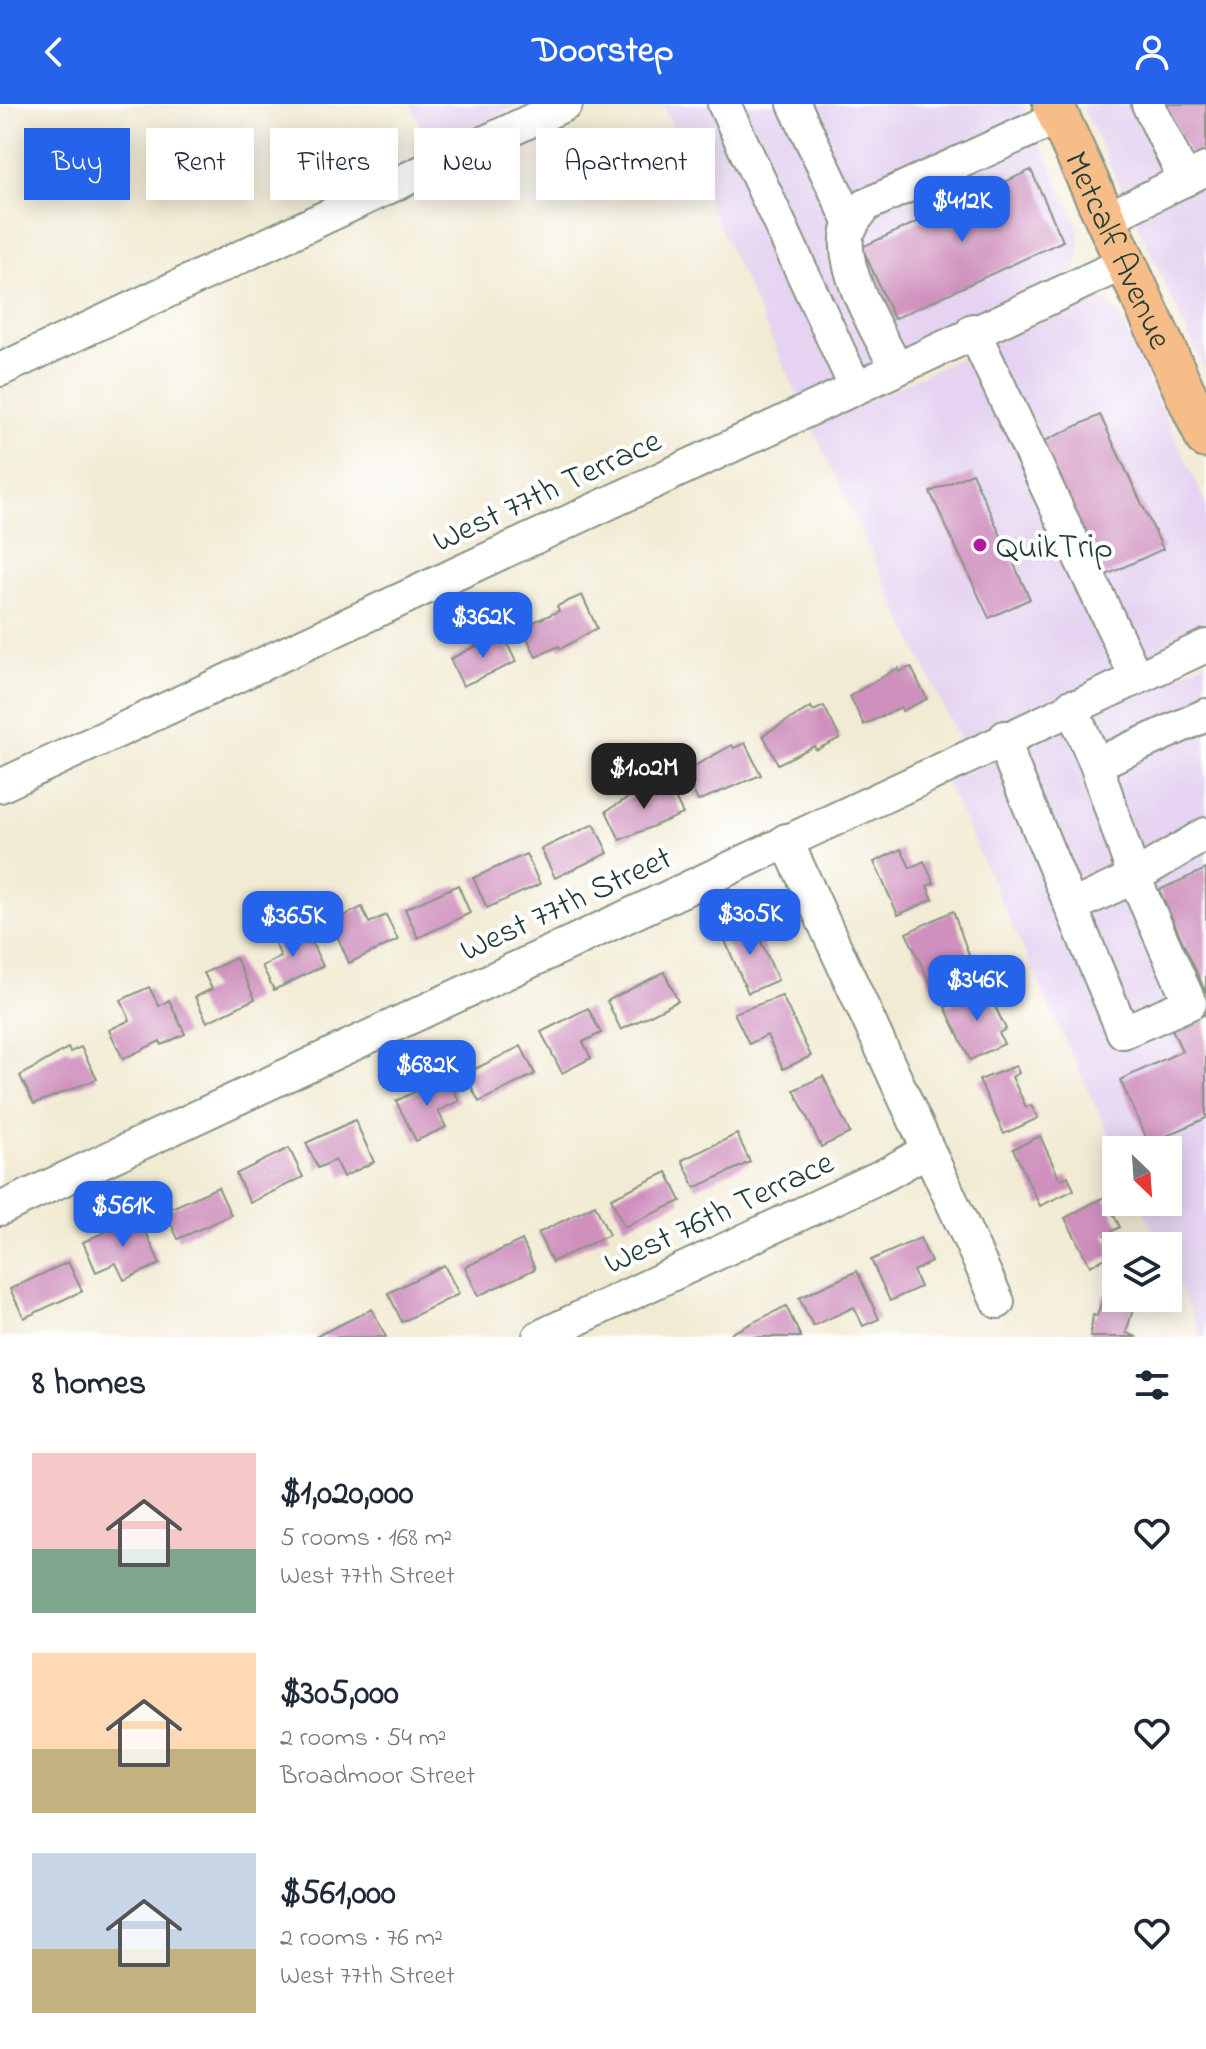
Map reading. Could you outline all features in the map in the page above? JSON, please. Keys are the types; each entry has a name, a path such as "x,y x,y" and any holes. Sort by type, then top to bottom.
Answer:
{"main road":[{"name":"Metcalf Avenue","path":"1056,111 1125,263 1198,399 1206,438"}],"street":[{"path":"0,370 566,104"},
{"path":"724,104 855,386"},
{"path":"794,104 852,226"},
{"path":"1106,219 1195,175 1148,104"},
{"path":"896,367 859,292 849,252 852,226 866,205 1056,111"},
{"name":"West 77th Terrace","path":"0,786 973,330 1125,263"},
{"path":"973,330 1136,677"},
{"name":"West 77th Street","path":"0,1209 1071,706 1206,646"},
{"path":"1005,737 1012,764 1123,1032 1190,1003 1134,877 1096,764 1071,706"},
{"path":"1096,764 1206,715"},
{"path":"1073,906 1134,877 1206,834"},
{"path":"786,840 998,1302"},
{"name":"West 76th Terrace","path":"539,1337 888,1173 928,1150"}],"shaded area":[{"path":"410,104 520,104 475,128 422,128"},
{"path":"662,104 1022,104 1079,229 1079,262 1074,272 801,402 707,200 715,200 715,128 673,128"},
{"path":"1082,104 1206,104 1206,373"},
{"path":"1091,298 1105,301 1118,314 1206,504 1206,630 961,744 812,426"},
{"path":"1206,662 1206,1337 1202,1337 1182,1293 1182,1232 1154,1232 1146,1216 1182,1216 1182,1136 1110,1136 946,782"}],"building":[{"path":"1165,104 1206,104 1206,151 1191,158"},
{"path":"1031,170 1063,241 894,319 862,247"},
{"name":"QuikTrip","path":"1100,415 1163,549 1098,579 1036,445"},
{"name":"QuikTrip","path":"972,473 1030,599 989,618 930,492"},
{"path":"582,595 597,628 560,649 559,646 536,657 522,627 559,611 557,606"},
{"path":"502,633 516,662 463,686 450,659"},
{"path":"911,667 927,699 902,711 901,707 864,725 850,696 898,668 899,672"},
{"path":"824,706 840,738 816,750 814,746 778,764 763,735 811,707 813,711"},
{"path":"745,743 761,775 698,801 684,772 732,745 734,748"},
{"path":"667,782 683,814 620,840 606,811 654,783 656,787"},
{"path":"594,824 608,853 555,878 541,849"},
{"path":"901,849 910,868 924,861 934,883 927,886 933,899 898,915 874,862"},
{"path":"526,854 540,884 487,908 473,878"},
{"path":"1206,869 1206,993 1159,890"},
{"path":"458,885 470,913 418,938 405,909"},
{"path":"362,907 369,923 386,915 398,940 349,963 331,922"},
{"path":"953,911 970,958 961,962 967,974 933,989 906,933"},
{"path":"752,921 778,980 748,993 722,934"},
{"path":"304,927 323,966 274,990 262,966 281,957 274,941"},
{"path":"236,958 255,999 207,1022 195,997 212,989 204,973"},
{"path":"664,972 678,1001 621,1030 607,1001"},
{"path":"149,987 159,1006 169,1000 185,1034 162,1045 160,1041 123,1059 109,1030 130,1020 121,1000"},
{"path":"986,988 1006,1029 999,1033 1004,1044 970,1060 945,1007"},
{"path":"782,996 811,1056 783,1069 767,1035 749,1044 734,1013"},
{"path":"588,1008 601,1033 583,1042 591,1058 562,1073 541,1032"},
{"path":"1206,1014 1206,1118 1167,1136 1145,1136 1120,1080 1182,1051 1172,1029"},
{"path":"521,1046 535,1074 479,1102 465,1074"},
{"path":"81,1047 97,1079 34,1104 20,1076 68,1048 70,1052"},
{"path":"1016,1066 1019,1073 1012,1077 1026,1107 1031,1105 1038,1118 1004,1134 979,1080"},
{"path":"447,1076 459,1101 438,1111 446,1127 416,1141 396,1101"},
{"path":"823,1076 850,1133 821,1147 794,1090"},
{"path":"355,1120 374,1162 343,1177 335,1160 318,1168 306,1143"},
{"path":"737,1134 750,1162 695,1188 682,1160"},
{"path":"1040,1136 1060,1180 1068,1176 1074,1190 1040,1206 1013,1149"},
{"path":"289,1148 303,1177 250,1203 236,1174"},
{"path":"667,1172 681,1201 624,1227 611,1198"},
{"path":"218,1187 231,1215 178,1239 165,1211"},
{"path":"1102,1198 1102,1216 1114,1216 1120,1227 1102,1232 1102,1260 1090,1266 1065,1218"},
{"path":"595,1205 609,1235 552,1262 538,1233"},
{"path":"139,1216 160,1264 124,1280 116,1263 96,1272 83,1242"},
{"path":"920,1238 931,1262 913,1271 920,1287 890,1301 871,1260"},
{"path":"522,1240 535,1269 478,1296 465,1267"},
{"path":"68,1262 82,1291 24,1318 10,1289"},
{"path":"444,1265 459,1294 402,1322 388,1293"},
{"path":"857,1271 879,1319 863,1326 854,1307 813,1326 799,1298"},
{"path":"1102,1300 1102,1312 1132,1312 1126,1333 1137,1337 1090,1337 1093,1315 1097,1316"},
{"path":"786,1306 801,1337 731,1337 730,1334"},
{"path":"372,1309 386,1337 315,1337"}],"place":[{"name":"QuikTrip","path":"980,545"}]}
